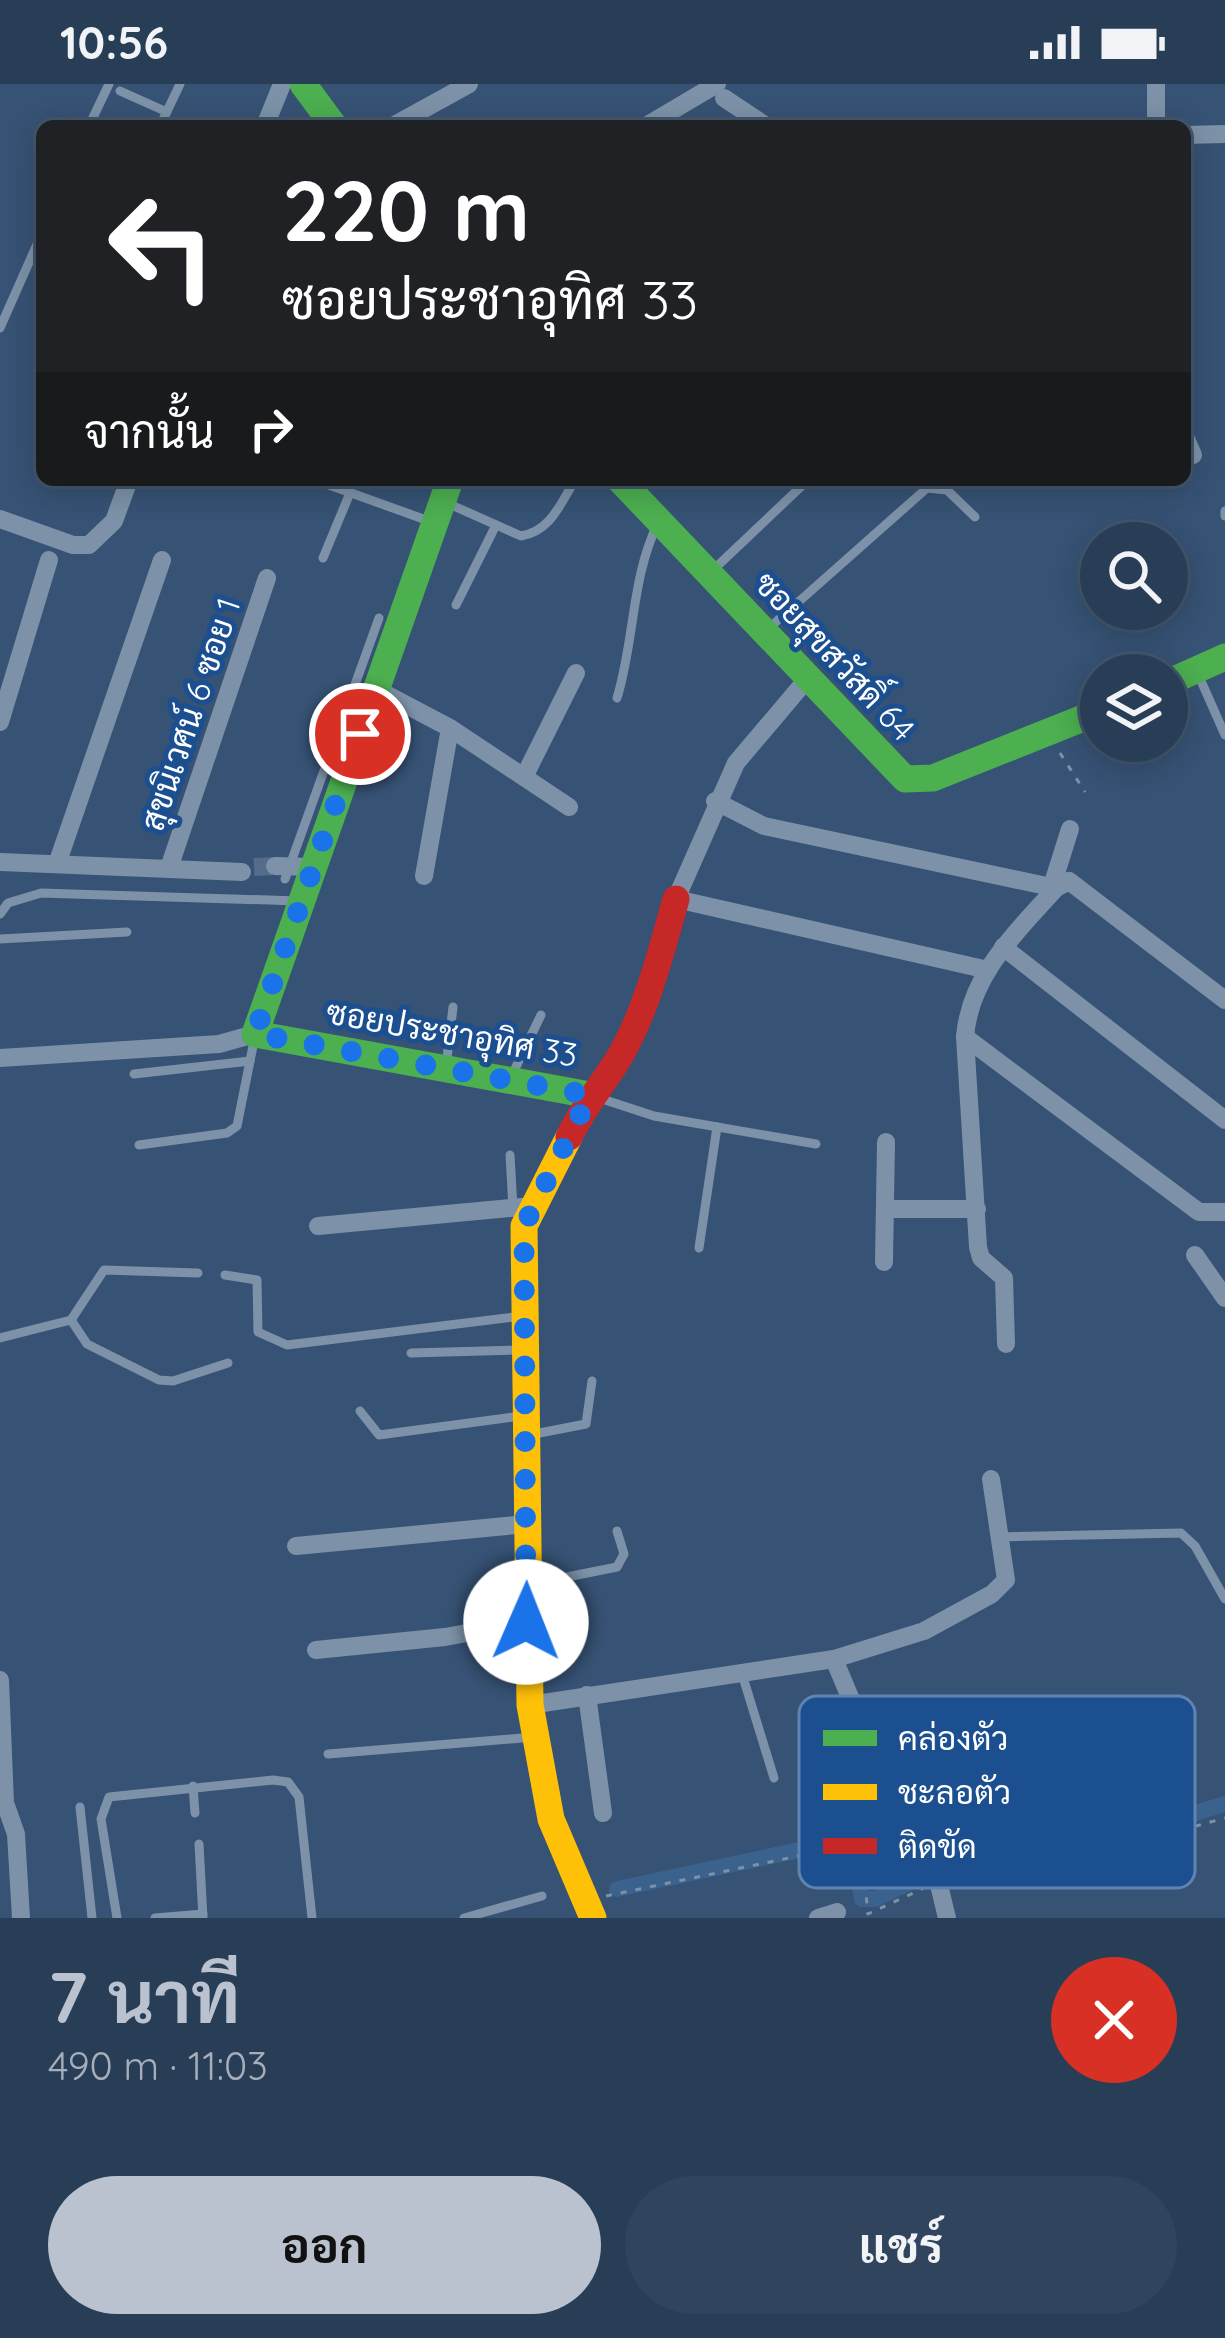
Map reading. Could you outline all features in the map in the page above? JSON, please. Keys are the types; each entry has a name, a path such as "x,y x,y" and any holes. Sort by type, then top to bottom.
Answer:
{"street":[{"path":"267,120 282,84"},
{"path":"303,84 330,120"},
{"path":"404,120 470,84"},
{"path":"1156,84 1156,120"},
{"path":"659,120 720,91 756,120"},
{"path":"1191,135 1225,134"},
{"path":"0,519 73,545 88,545 114,521 127,486"},
{"name":"ซอยสุขสวัสดิ์ 64","path":"626,486 892,770 915,782 1080,720"},
{"path":"0,1058 219,1044 253,1048 292,877 376,689 442,501"},
{"path":"0,722 49,560"},
{"path":"57,864 162,560"},
{"name":"สุขนิเวศน์ 6 ซอย 1","path":"169,868 267,578"},
{"path":"1188,674 1225,657"},
{"path":"524,777 576,674"},
{"path":"590,1095 619,1057 654,978 676,899 715,801 746,747 808,678"},
{"path":"376,689 450,728 569,807"},
{"path":"424,876 450,728"},
{"path":"715,801 764,826 1054,887 1075,882 1225,1000"},
{"path":"1006,1344 1004,1278 981,1258 965,1036 969,1005 988,970 1054,887 1070,829"},
{"path":"0,862 250,872"},
{"path":"676,899 988,970"},
{"path":"1003,947 1225,1120"},
{"path":"965,1036 1198,1212 1225,1212"},
{"name":"ซอยประชาอุทิศ 33","path":"253,1048 446,1069 590,1095 522,1207 530,1705 551,1819 582,1896"},
{"path":"884,1262 886,1142"},
{"path":"318,1226 522,1207"},
{"path":"885,1209 977,1209"},
{"path":"1195,1255 1225,1298"},
{"path":"530,1705 834,1660 899,1642 1002,1588 1007,1572 991,1479"},
{"path":"296,1546 527,1524"},
{"path":"316,1650 445,1637 526,1622"},
{"path":"834,1660 849,1696"},
{"path":"0,1680 6,1827 21,1918"},
{"path":"587,1695 603,1813"},
{"path":"938,1888 947,1918"}],"lane":[{"path":"89,84 107,88 92,120"},
{"path":"163,120 180,84"},
{"path":"120,91 167,112"},
{"path":"0,328 36,246"},
{"path":"331,486 350,493 442,501 520,536 542,529 571,486"},
{"path":"709,574 802,486"},
{"path":"764,632 927,488 947,490 975,517"},
{"path":"323,559 350,493"},
{"path":"617,698 632,639 641,561 659,522"},
{"path":"456,604 496,525"},
{"path":"0,914 8,903 41,893 292,877 379,618"},
{"path":"1196,670 1225,735"},
{"path":"0,939 127,932"},
{"path":"446,1069 453,1007"},
{"path":"510,1080 542,1015"},
{"path":"134,1074 253,1048 237,1126 227,1132 139,1145"},
{"path":"590,1095 641,1112 816,1144"},
{"path":"699,1248 717,1127"},
{"path":"510,1155 522,1207"},
{"path":"0,1338 71,1320 104,1270 198,1273"},
{"path":"225,1275 257,1280 258,1332 287,1345 524,1316"},
{"path":"71,1320 87,1344 159,1380 173,1381 228,1363"},
{"path":"411,1353 524,1350"},
{"path":"360,1412 380,1436 586,1424 592,1381"},
{"path":"527,1585 616,1567 624,1554 617,1531"},
{"path":"998,1537 1180,1533 1196,1546 1225,1599"},
{"path":"742,1673 774,1778"},
{"path":"328,1754 534,1738"},
{"path":"117,1918 102,1805 122,1793 273,1780 296,1788 312,1918"},
{"path":"193,1786 195,1813"},
{"path":"80,1807 92,1918"},
{"path":"154,1918 203,1916 199,1844"},
{"path":"464,1918 542,1896"}],"path":[{"path":"1047,733 1085,792"},
{"path":"1195,1826 1225,1818"},
{"path":"582,1896 799,1855"},
{"path":"865,1888 868,1914 930,1888"}],"waterway":[{"path":"1195,1813 1225,1804"},
{"path":"617,1889 799,1850"},
{"path":"860,1888 862,1899 875,1899 898,1888"}],"tunnel":[{"path":"254,867 275,866"}],"traffic: fast":[{"path":"303,84 330,120"},
{"path":"448,486 255,1034 590,1095"},
{"path":"626,486 905,779 933,778 1080,719"},
{"path":"1188,674 1225,657"}],"traffic: slow":[{"path":"569,1137 524,1226 530,1705 551,1819 593,1918"}],"traffic: jam":[{"path":"569,1137 638,1020 676,899"}],"route":[{"path":"360,734 255,1034 590,1095 524,1226 526,1622"}]}
